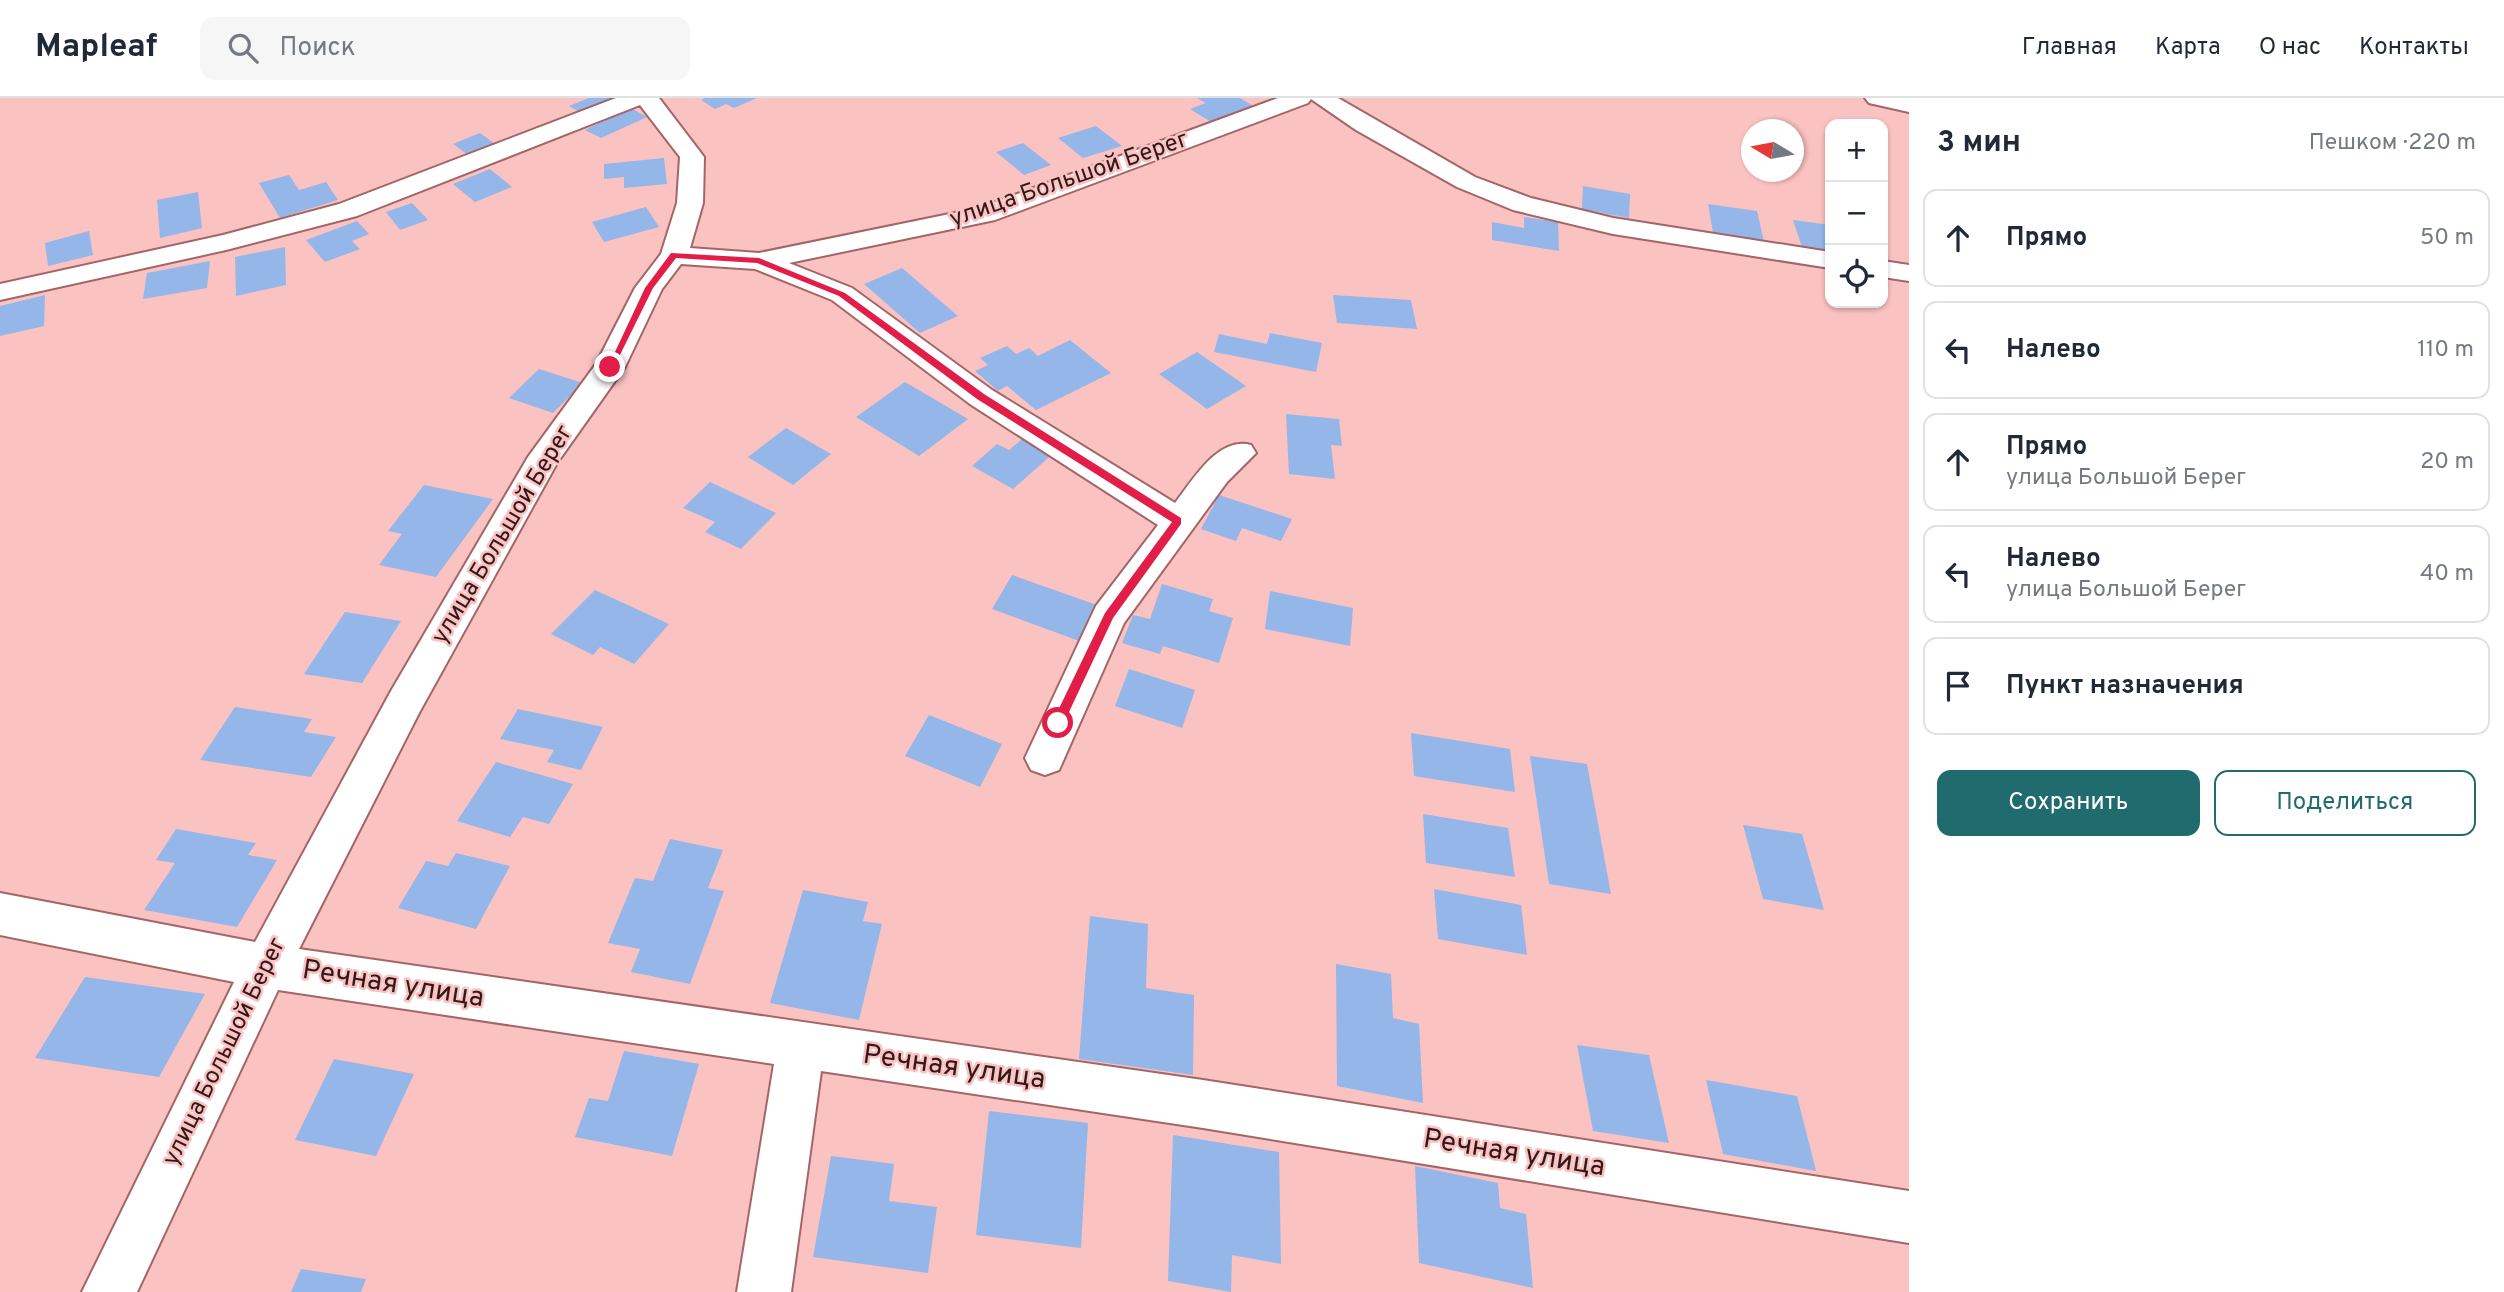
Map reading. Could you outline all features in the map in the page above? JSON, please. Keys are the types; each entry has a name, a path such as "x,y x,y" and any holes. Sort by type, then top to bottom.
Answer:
{"street":[{"path":"0,292 226,242 348,211 637,98"},
{"path":"647,98 692,158 690,203 674,255"},
{"name":"улица Большой Берег","path":"109,1292 266,966 405,702 544,457 610,367 649,288 674,255 759,261 986,214 1300,98"},
{"path":"1322,98 1364,125 1466,182 1522,204 1613,226 1825,259"},
{"path":"1877,98 1909,104"},
{"path":"759,261 842,294 981,397 1178,521"},
{"path":"1888,270 1909,273"},
{"path":"1045,758 1058,723 1109,616 1215,474 1240,453"},
{"name":"Речная улица","path":"0,914 266,966 1203,1104 1909,1217"},
{"path":"764,1292 801,1046"}],"building":[{"path":"589,98 624,98 585,115 569,106"},
{"path":"757,98 734,108 726,104 715,109 701,100"},
{"path":"1197,98 1240,98 1253,106 1211,122 1190,109 1206,103"},
{"path":"631,108 647,117 601,138 585,130"},
{"path":"1096,126 1122,146 1083,158 1058,138"},
{"path":"480,133 498,146 471,157 453,144"},
{"path":"1023,143 1051,165 1024,175 996,152"},
{"path":"664,158 667,184 624,188 624,177 604,179 604,164"},
{"path":"490,169 512,187 475,202 453,184"},
{"path":"289,175 299,190 326,182 338,200 280,218 259,183"},
{"path":"1583,186 1630,194 1629,218 1582,209"},
{"path":"198,192 202,228 160,238 157,200"},
{"path":"412,203 428,220 400,230 386,212"},
{"path":"1708,204 1757,211 1764,242 1713,233"},
{"path":"646,207 659,227 604,242 592,222"},
{"path":"1524,217 1558,222 1559,251 1492,240 1492,222 1524,228"},
{"path":"1793,220 1825,224 1825,253 1803,250"},
{"path":"357,221 369,234 352,241 360,249 325,262 306,240"},
{"path":"89,231 93,255 48,266 45,243"},
{"path":"285,247 286,285 236,296 235,257"},
{"path":"210,261 207,288 143,299 147,273"},
{"path":"902,268 958,316 920,333 864,284"},
{"path":"45,295 44,326 0,336 0,306"},
{"path":"1333,295 1411,300 1417,329 1337,323"},
{"path":"1270,333 1322,343 1316,372 1214,352 1219,334 1267,344"},
{"path":"1070,340 1111,373 1036,410 1007,386 998,391 975,371 988,365 980,358 1007,346 1016,354 1029,348 1038,356"},
{"path":"1197,352 1246,386 1207,409 1159,374"},
{"path":"539,369 583,383 553,413 509,398"},
{"path":"905,382 968,419 919,456 856,417"},
{"path":"1286,414 1339,419 1342,446 1331,445 1335,479 1289,474"},
{"path":"786,428 831,454 793,485 748,457"},
{"path":"1027,435 1056,451 1013,489 972,466 997,444 1009,450"},
{"path":"710,482 776,513 741,549 705,532 715,522 683,508"},
{"path":"424,485 493,499 436,577 379,565 402,534 388,531"},
{"path":"1219,495 1292,519 1281,541 1242,528 1236,541 1201,529"},
{"path":"1012,575 1097,605 1079,641 992,609"},
{"path":"1162,584 1213,599 1209,611 1233,618 1219,663 1163,646 1160,654 1122,643 1133,615 1150,619"},
{"path":"595,590 669,624 634,664 600,647 593,655 551,634"},
{"path":"1270,591 1353,608 1350,646 1265,629"},
{"path":"345,612 401,621 362,683 304,674"},
{"path":"1129,669 1195,690 1182,728 1115,706"},
{"path":"235,707 312,719 304,732 336,737 311,777 200,760"},
{"path":"518,709 603,727 581,770 547,762 554,750 500,739"},
{"path":"929,715 1002,744 980,787 905,756"},
{"path":"1411,733 1510,749 1515,792 1414,776"},
{"path":"1530,756 1587,764 1611,894 1549,884"},
{"path":"496,762 573,784 549,824 523,817 510,837 457,821"},
{"path":"1423,814 1508,828 1515,877 1426,863"},
{"path":"1743,825 1802,834 1824,910 1763,899"},
{"path":"176,829 256,843 248,855 277,860 237,927 144,910 175,863 156,860"},
{"path":"670,839 723,850 708,888 724,891 690,984 631,972 640,949 608,943 635,878 653,881"},
{"path":"456,853 510,866 476,929 398,908 426,861 448,866"},
{"path":"1434,889 1521,905 1527,955 1438,939"},
{"path":"803,890 868,902 863,921 882,924 859,1020 770,1003"},
{"path":"1090,916 1148,924 1146,988 1194,995 1193,1075 1079,1059"},
{"path":"1336,964 1391,974 1393,1018 1419,1024 1423,1103 1337,1086"},
{"path":"85,977 205,994 159,1077 35,1058"},
{"path":"1577,1045 1649,1055 1669,1143 1593,1131"},
{"path":"624,1051 699,1064 672,1156 575,1137 589,1098 608,1101"},
{"path":"334,1059 414,1074 376,1156 295,1140"},
{"path":"1706,1080 1797,1096 1816,1171 1723,1154"},
{"path":"989,1111 1088,1123 1081,1248 976,1235"},
{"path":"1173,1135 1279,1152 1281,1264 1232,1255 1231,1292 1168,1281"},
{"path":"831,1156 894,1164 889,1201 937,1207 928,1273 813,1257"},
{"path":"1415,1166 1498,1183 1500,1208 1526,1214 1533,1288 1419,1263"},
{"path":"301,1269 366,1279 361,1292 291,1292"}],"route":[{"path":"610,367 649,288 674,255 759,261 842,294 981,397 1178,521 1109,616 1058,723"}]}
